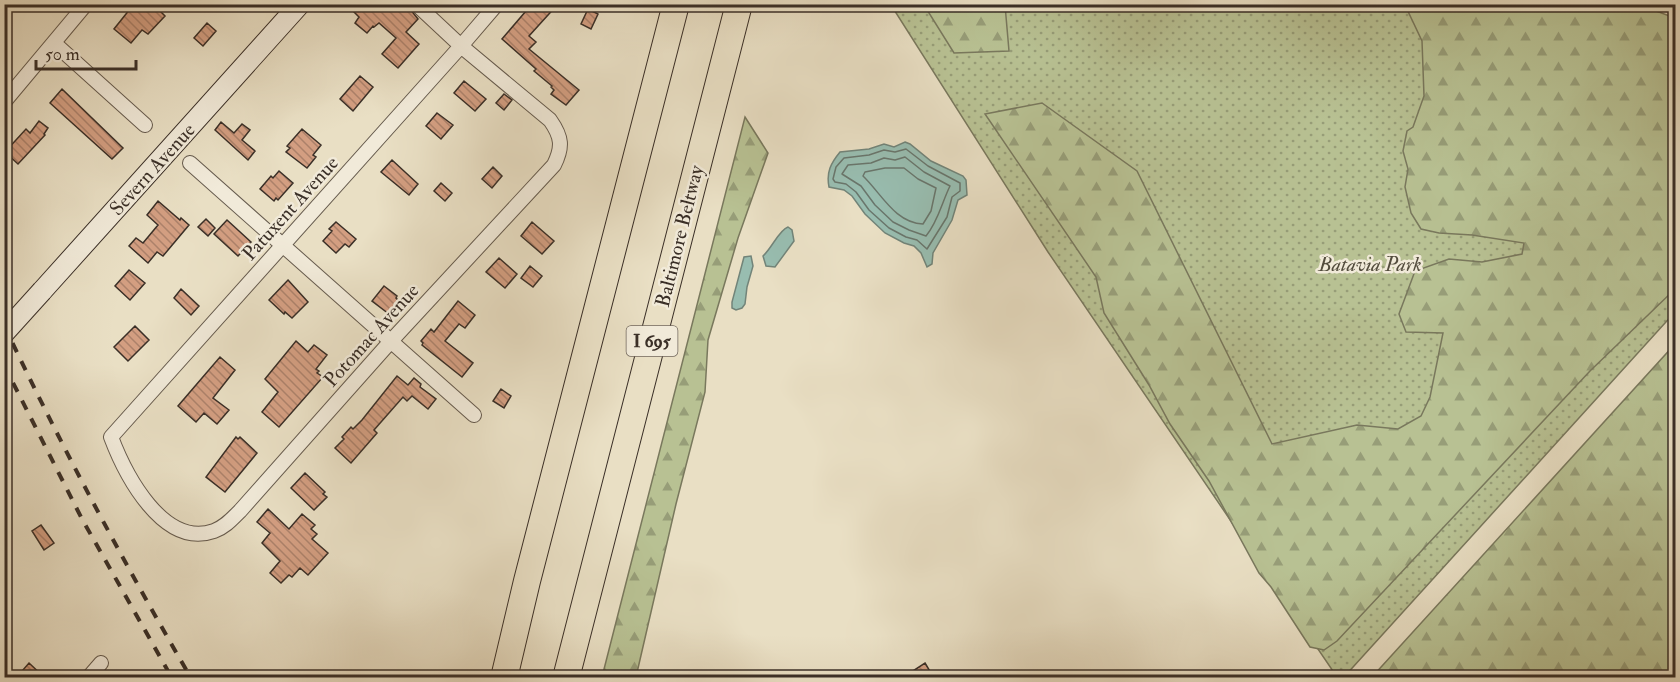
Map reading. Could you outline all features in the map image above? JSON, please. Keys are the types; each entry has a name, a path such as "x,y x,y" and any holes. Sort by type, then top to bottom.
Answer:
{"highway":[{"path":"504,678 676,4"},
{"name":"Baltimore Beltway","path":"566,678 739,4"}],"street":[{"path":"4,102 86,4"},
{"name":"Severn Avenue","path":"4,333 300,4"},
{"path":"416,4 461,46"},
{"name":"Patuxent Avenue","path":"201,534 191,533 164,521 151,508 125,471 111,437 496,4"},
{"path":"54,42 145,125"},
{"name":"Potomac Avenue","path":"201,534 225,526 240,511 391,341 554,165 561,150 559,134 550,120 461,46"},
{"path":"190,163 284,244 474,415"},
{"path":"88,678 100,663"}],"green space":[{"name":"Batavia Park","path":"891,5 1582,5 1675,107 1675,312 1344,677 1337,677 1048,252"},
{"path":"924,5 1005,5 1009,51 954,53"},
{"path":"1405,5 1640,5 1675,18 1675,289 1590,371 1337,641 1324,650 1310,647 1271,587 1259,573 1209,481 1170,424 1149,385 1104,313 1096,277 985,114 1042,103 1137,171 1272,444 1357,425 1398,429 1421,416 1430,397 1443,333 1406,332 1399,314 1415,271 1449,259 1482,262 1522,254 1524,243 1421,229 1411,213 1405,187 1408,169 1403,151 1407,131 1413,127 1424,96 1422,41"},
{"path":"745,117 768,153 738,238 708,340 705,392 676,504 636,677 602,677"},
{"path":"1675,344 1675,677 1372,677"}],"water":[{"path":"905,142 931,161 963,176 966,180 967,195 958,200 952,220 933,253 932,264 927,267 921,253 914,246 885,233 844,190 829,187 830,168 840,152 869,149 884,144 894,147"},
{"path":"788,227 792,230 794,241 775,267 766,266 763,256"},
{"path":"751,256 753,266 745,304 736,310 732,308 732,302 744,257"}],"building":[{"path":"134,4 164,4 159,10 165,16 148,34 142,30 131,43 114,29"},
{"path":"346,4 406,4 418,19 406,32 419,44 398,68 382,54 396,38 379,23 367,33 355,23 359,17"},
{"path":"532,4 558,4 529,36 536,42 529,49 579,90 566,105 551,94 554,90 552,86 534,71 536,69 502,39"},
{"path":"588,9 598,14 591,29 581,24"},
{"path":"207,23 216,31 203,46 194,38"},
{"path":"360,76 373,87 353,111 340,99"},
{"path":"464,81 486,99 475,111 454,93"},
{"path":"62,89 123,148 112,159 50,103"},
{"path":"504,94 512,100 504,110 496,103"},
{"path":"437,113 453,125 441,139 426,126"},
{"path":"39,121 48,128 45,135 18,164 5,152 26,129 30,133"},
{"path":"221,122 234,133 242,124 250,130 242,140 255,151 248,160 215,130"},
{"path":"302,129 321,145 313,155 316,157 307,168 286,152 290,148 287,146"},
{"path":"392,160 418,184 409,195 381,172"},
{"path":"493,167 502,176 492,188 482,179"},
{"path":"279,171 293,183 278,200 276,198 274,201 260,189 271,176 273,178"},
{"path":"441,183 452,193 445,201 434,191"},
{"path":"158,201 189,225 163,256 157,252 148,263 129,246 136,238 143,243 158,225 147,215"},
{"path":"206,219 215,228 208,236 198,227"},
{"path":"227,220 251,242 238,256 214,234"},
{"path":"336,222 356,239 349,247 345,244 336,253 323,241 332,231 329,229"},
{"path":"532,222 554,241 542,254 521,236"},
{"path":"499,258 517,274 505,288 486,272"},
{"path":"530,266 542,276 533,287 521,278"},
{"path":"129,270 145,283 130,300 115,286"},
{"path":"288,280 308,302 292,318 269,300"},
{"path":"384,286 397,296 399,301 389,314 372,301"},
{"path":"181,289 199,306 191,315 174,298"},
{"path":"458,301 475,315 465,328 459,324 445,341 473,363 462,377 422,345 421,341 431,329 434,332"},
{"path":"135,326 149,340 128,361 114,347"},
{"path":"296,341 308,352 314,345 327,355 316,369 319,371 317,373 323,377 279,427 262,412 278,392 265,379"},
{"path":"220,357 235,370 213,398 229,410 217,424 204,413 196,422 178,406"},
{"path":"397,376 408,385 414,378 421,384 420,387 436,399 428,409 412,396 407,401 403,397 374,430 377,433 351,463 335,448 351,427 353,429 362,420"},
{"path":"501,389 511,396 504,408 493,401"},
{"path":"236,437 238,439 240,437 257,453 225,492 206,477"},
{"path":"305,473 325,492 323,494 327,497 314,510 291,488"},
{"path":"268,509 289,529 302,514 315,525 311,529 317,534 312,539 328,553 308,575 300,568 292,577 289,575 281,583 270,573 280,561 262,543 270,533 257,522"},
{"path":"41,525 54,543 44,550 32,531"},
{"path":"29,663 45,678 16,678"},
{"path":"925,663 934,678 902,678"}],"railway":[{"path":"4,325 94,504 191,678"},
{"path":"4,365 82,519 172,678"}]}
